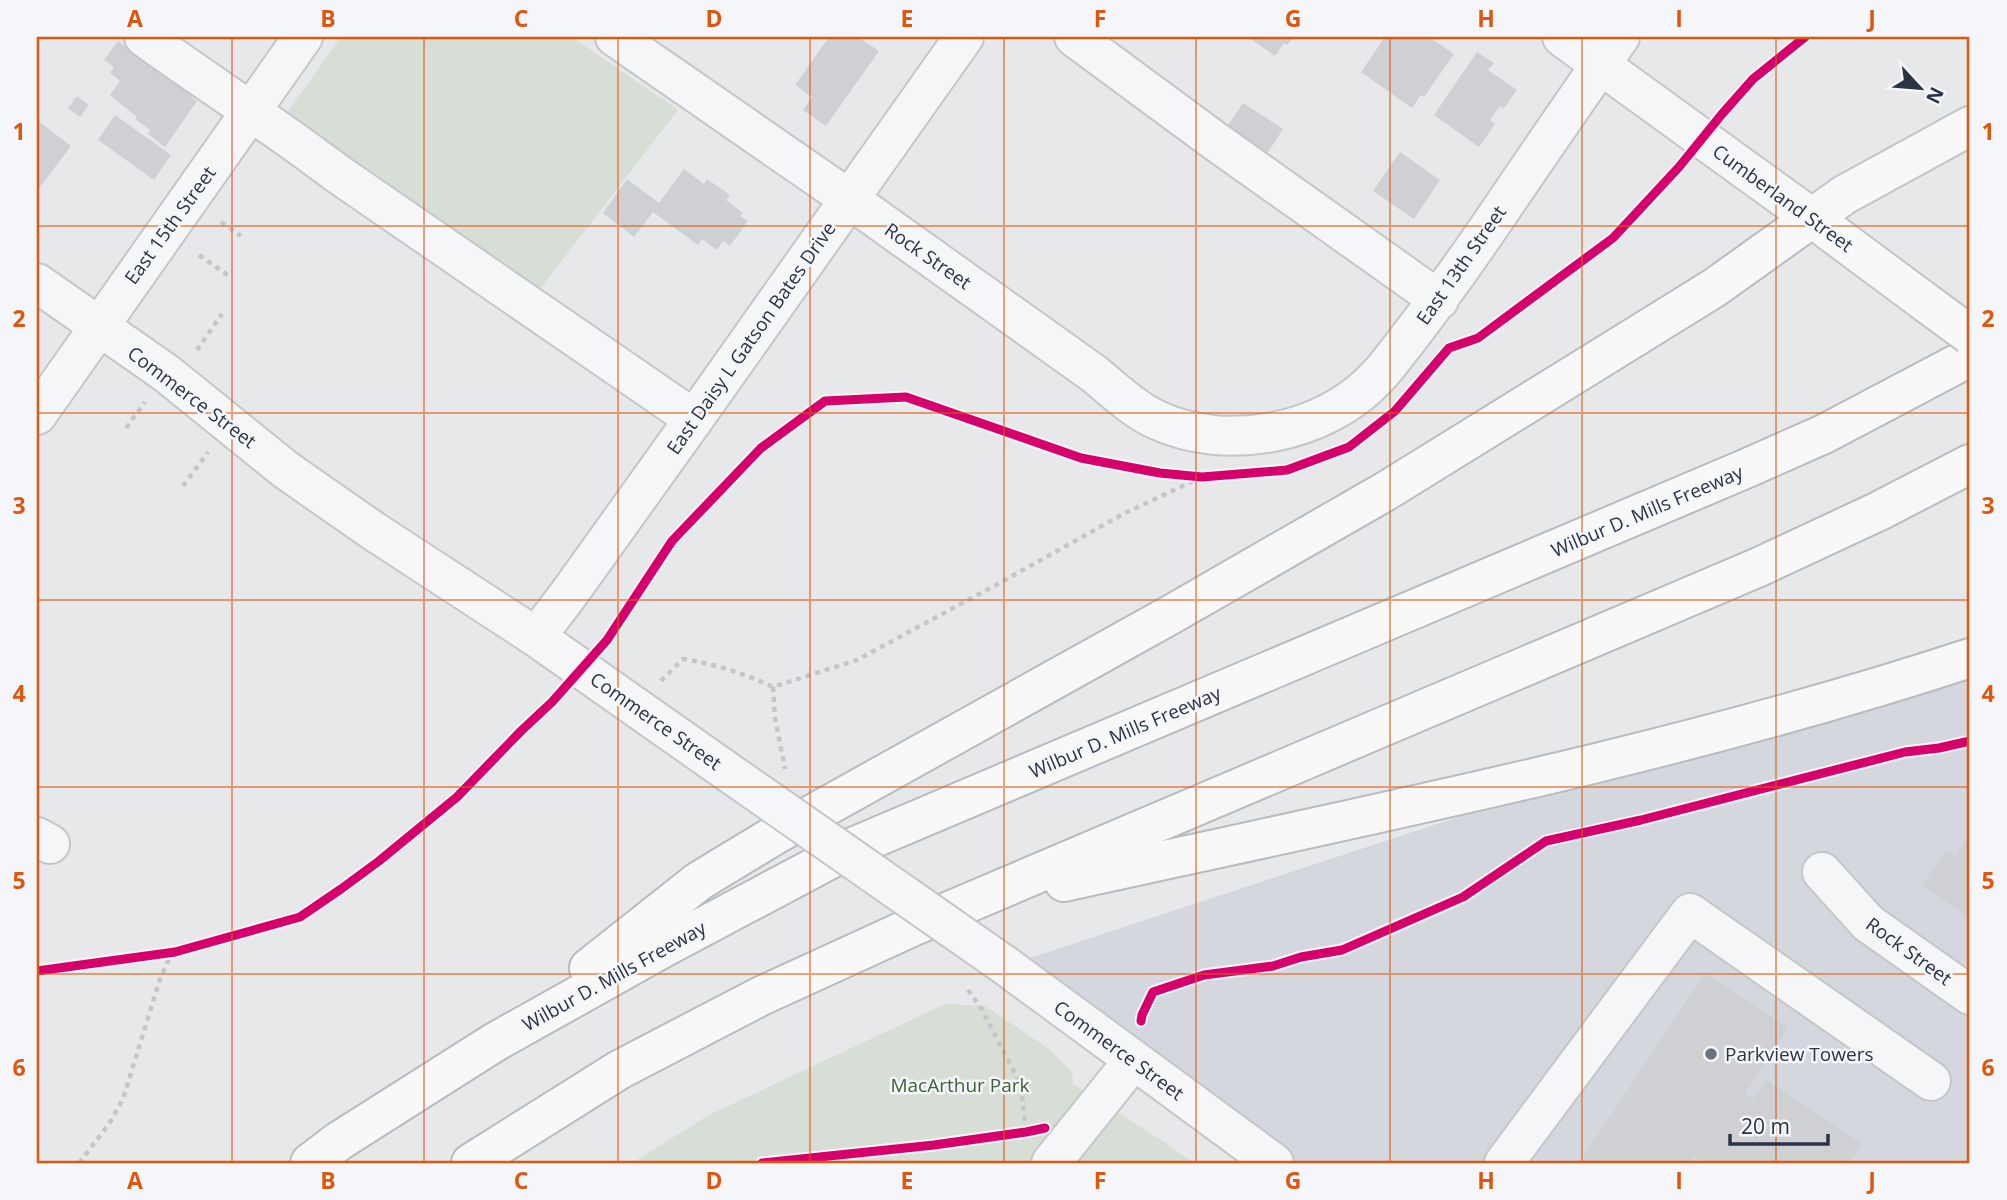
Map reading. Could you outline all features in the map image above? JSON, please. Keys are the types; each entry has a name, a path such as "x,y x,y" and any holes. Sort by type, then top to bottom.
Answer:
{"main road":[{"path":"495,1042 699,881 775,835 1172,614 1386,491 1714,288 1844,195 1970,126"},
{"name":"Cumberland Street","path":"1812,218 1970,335"},
{"path":"1745,469 1970,325"},
{"name":"Wilbur D. Mills Freeway","path":"310,1163 495,1042 663,948 853,847 1745,469 1824,434 1970,357"},
{"path":"471,1163 618,1070 761,996 902,932 1759,567 1879,511 1970,464"},
{"path":"973,902 1635,754 1906,679 1970,658"}],"street":[{"path":"144,37 694,419"},
{"name":"East 15th Street","path":"37,415 303,37"},
{"name":"Rock Street","path":"615,37 849,199 1156,420 1220,437 1254,436"},
{"name":"East Daisy L Gatson Bates Drive","path":"536,637 964,37"},
{"path":"1074,37 1214,141 1439,300"},
{"name":"Cumberland Street","path":"1562,37 1610,51 1812,218"},
{"name":"East 13th Street","path":"1254,436 1319,417 1350,400 1377,378 1439,300 1610,51"},
{"name":"Commerce Street","path":"37,283 166,373 286,470 536,637 1006,966 1274,1163"},
{"name":"Rock Street","path":"1822,872 1868,923 1970,995"},
{"path":"1504,1163 1690,913 1931,1081"},
{"path":"1038,1142 1133,1061"}],"path":[{"path":"221,222 241,236"},
{"path":"199,255 229,276"},
{"path":"197,350 222,314"},
{"path":"183,486 208,452"},
{"path":"1181,475 1214,476"},
{"path":"660,682 683,659 738,671 773,687 857,660 1125,513 1202,477"},
{"path":"773,687 775,718 786,773"},
{"path":"161,954 185,949"},
{"path":"79,1163 97,1142 123,1099 160,979 175,952"},
{"path":"968,990 981,1008 1021,1085 1038,1142"},
{"path":"1013,1134 1038,1142"}],"shaded area":[{"path":"1970,648 1970,1163 1268,1163 1006,966"}],"green space":[{"path":"341,37 572,37 678,110 540,289 286,114"},
{"name":"MacArthur Park","path":"945,1004 985,1006 1049,1049 1072,1072 1073,1084 1194,1163 632,1163 709,1115"}],"building":[{"path":"829,37 858,37 879,51 826,126 803,110 812,97 795,85"},
{"path":"1248,37 1293,37 1287,45 1284,43 1275,56"},
{"path":"1385,37 1429,37 1454,54 1424,97 1421,95 1412,108 1361,72"},
{"path":"118,41 193,94 191,97 197,101 165,147 148,134 150,130 135,119 137,117 110,95 120,81 110,73 114,67 104,60"},
{"path":"1477,52 1494,63 1488,70 1517,90 1504,108 1500,106 1490,120 1495,124 1479,147 1434,115"},
{"path":"77,96 89,105 80,117 68,108"},
{"path":"1243,103 1283,129 1265,157 1225,130"},
{"path":"115,115 171,155 154,180 98,140"},
{"path":"37,120 71,146 37,191"},
{"path":"1400,152 1440,180 1414,219 1373,191"},
{"path":"684,169 704,184 707,179 730,195 726,200 743,213 740,216 748,221 730,246 723,241 717,250 702,239 698,245 653,212 634,237 603,213 627,179 659,203"},
{"path":"1970,835 1970,919 1922,885 1946,850 1955,856"},
{"name":"Parkview Towers","path":"1705,973 1788,1028 1745,1094 1753,1099 1766,1080 1862,1144 1849,1163 1703,1163 1694,1157 1690,1163 1579,1163"}],"cycle path":[{"path":"37,971 175,952 300,917 341,889 457,797 552,702 607,640 672,541 761,448 825,401 906,397 1081,458 1160,473 1202,477 1287,470 1349,447 1395,411 1449,348 1478,338 1613,238 1679,167 1753,79 1805,37"},
{"path":"1141,1021 1153,992 1204,975 1273,966 1301,957 1342,950 1463,897 1546,841 1641,820 1905,752 1970,741"},
{"path":"762,1163 934,1145 1045,1128"}],"place":[{"name":"Parkview Towers","path":"1711,1054"}]}
